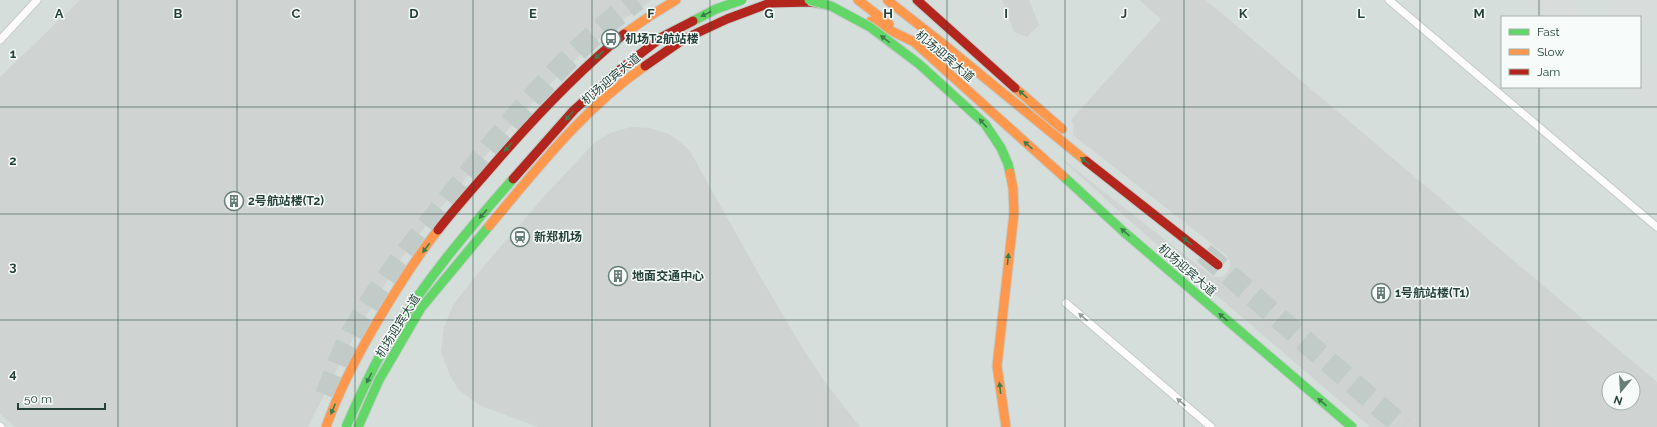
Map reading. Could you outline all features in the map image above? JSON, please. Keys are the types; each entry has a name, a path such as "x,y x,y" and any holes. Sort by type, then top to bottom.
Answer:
{"main road":[{"path":"326,427 352,367 384,309 410,269 456,208 518,136 569,81 607,47 641,21 676,0"},
{"path":"346,427 360,395 388,341 422,289 463,236 574,110 613,75 662,37 716,10 742,0"},
{"path":"727,19 750,0"},
{"path":"809,0 831,6 870,27 919,64 958,98 984,124 1001,148 1008,164 1013,188 1014,213 998,366 1006,427"},
{"path":"847,0 870,27"},
{"path":"858,0 914,42"},
{"path":"887,0 942,43 1055,138 1218,265"},
{"path":"917,0 1062,129"},
{"name":"机场迎宾大道","path":"358,427 379,380 421,308 556,146 593,108 629,77 684,39 727,19 770,3 812,2 847,8 914,42 1124,232 1352,427"}],"lane":[{"path":"0,40 37,0"},
{"path":"1389,0 1657,227"},
{"path":"1066,303 1211,427"}],"shaded area":[{"path":"0,0 1657,0 1657,427 0,427"}],"building":[{"name":"2号航站楼(T2)","path":"80,0 652,0 618,23 593,43 548,86 430,220 399,262 382,289 350,344 308,427 15,427 0,414 0,77"},
{"path":"1002,0 1029,0 1039,25 1027,37 1014,32"},
{"name":"1号航站楼(T1)","path":"1139,0 1206,0 1657,382 1657,427 1370,427 1132,223 1056,154 1210,275 1222,277 1228,272 1230,261 1226,255 1073,135 1074,125 1071,120 1161,19"},
{"name":"地面交通中心","path":"631,127 649,128 669,134 684,145 691,153 761,278 805,352 825,382 860,427 538,427 481,406 459,390 451,378 441,352 444,327 453,305 477,274 547,193 594,143 612,132"}],"taxiway":[{"path":"1545,0 1565,16"},
{"path":"1627,16 1632,13 1642,0"},
{"path":"1641,80 1657,93"}],"tunnel":[{"path":"326,395 351,334 375,295 408,250 487,151 533,97 583,46 609,22 637,0"},
{"path":"1204,253 1403,427"}],"traffic: fast":[{"path":"693,21 716,9 742,0"},
{"path":"809,0 831,6 870,27 919,64 985,124 1001,148 1010,173"},
{"path":"1063,176 1124,232 1352,427"},
{"path":"346,427 377,361 417,298 447,257 513,179"},
{"path":"358,427 379,380 421,308 489,226"}],"traffic: slow":[{"path":"624,34 676,0"},
{"path":"858,0 889,24"},
{"path":"887,0 1086,161"},
{"path":"871,21 914,42 1063,176"},
{"path":"489,226 581,120 622,83 645,66"},
{"path":"1015,88 1062,129"},
{"path":"1006,427 997,366 1014,213 1013,188 1010,173"},
{"path":"326,427 343,386 356,360 391,298 421,252 438,230"}],"traffic: jam":[{"path":"917,0 1015,88"},
{"path":"645,66 684,39 727,19 770,3 811,2 828,5"},
{"path":"513,179 574,110 613,75 662,37 693,21"},
{"path":"438,230 459,204 541,112 589,64 624,34"},
{"path":"1086,161 1218,265"}],"place":[{"name":"机场T2航站楼","path":"611,39"},
{"name":"2号航站楼(T2)","path":"234,201"},
{"name":"新郑机场","path":"520,237"},
{"name":"地面交通中心","path":"618,276"},
{"name":"1号航站楼(T1)","path":"1381,293"}]}
